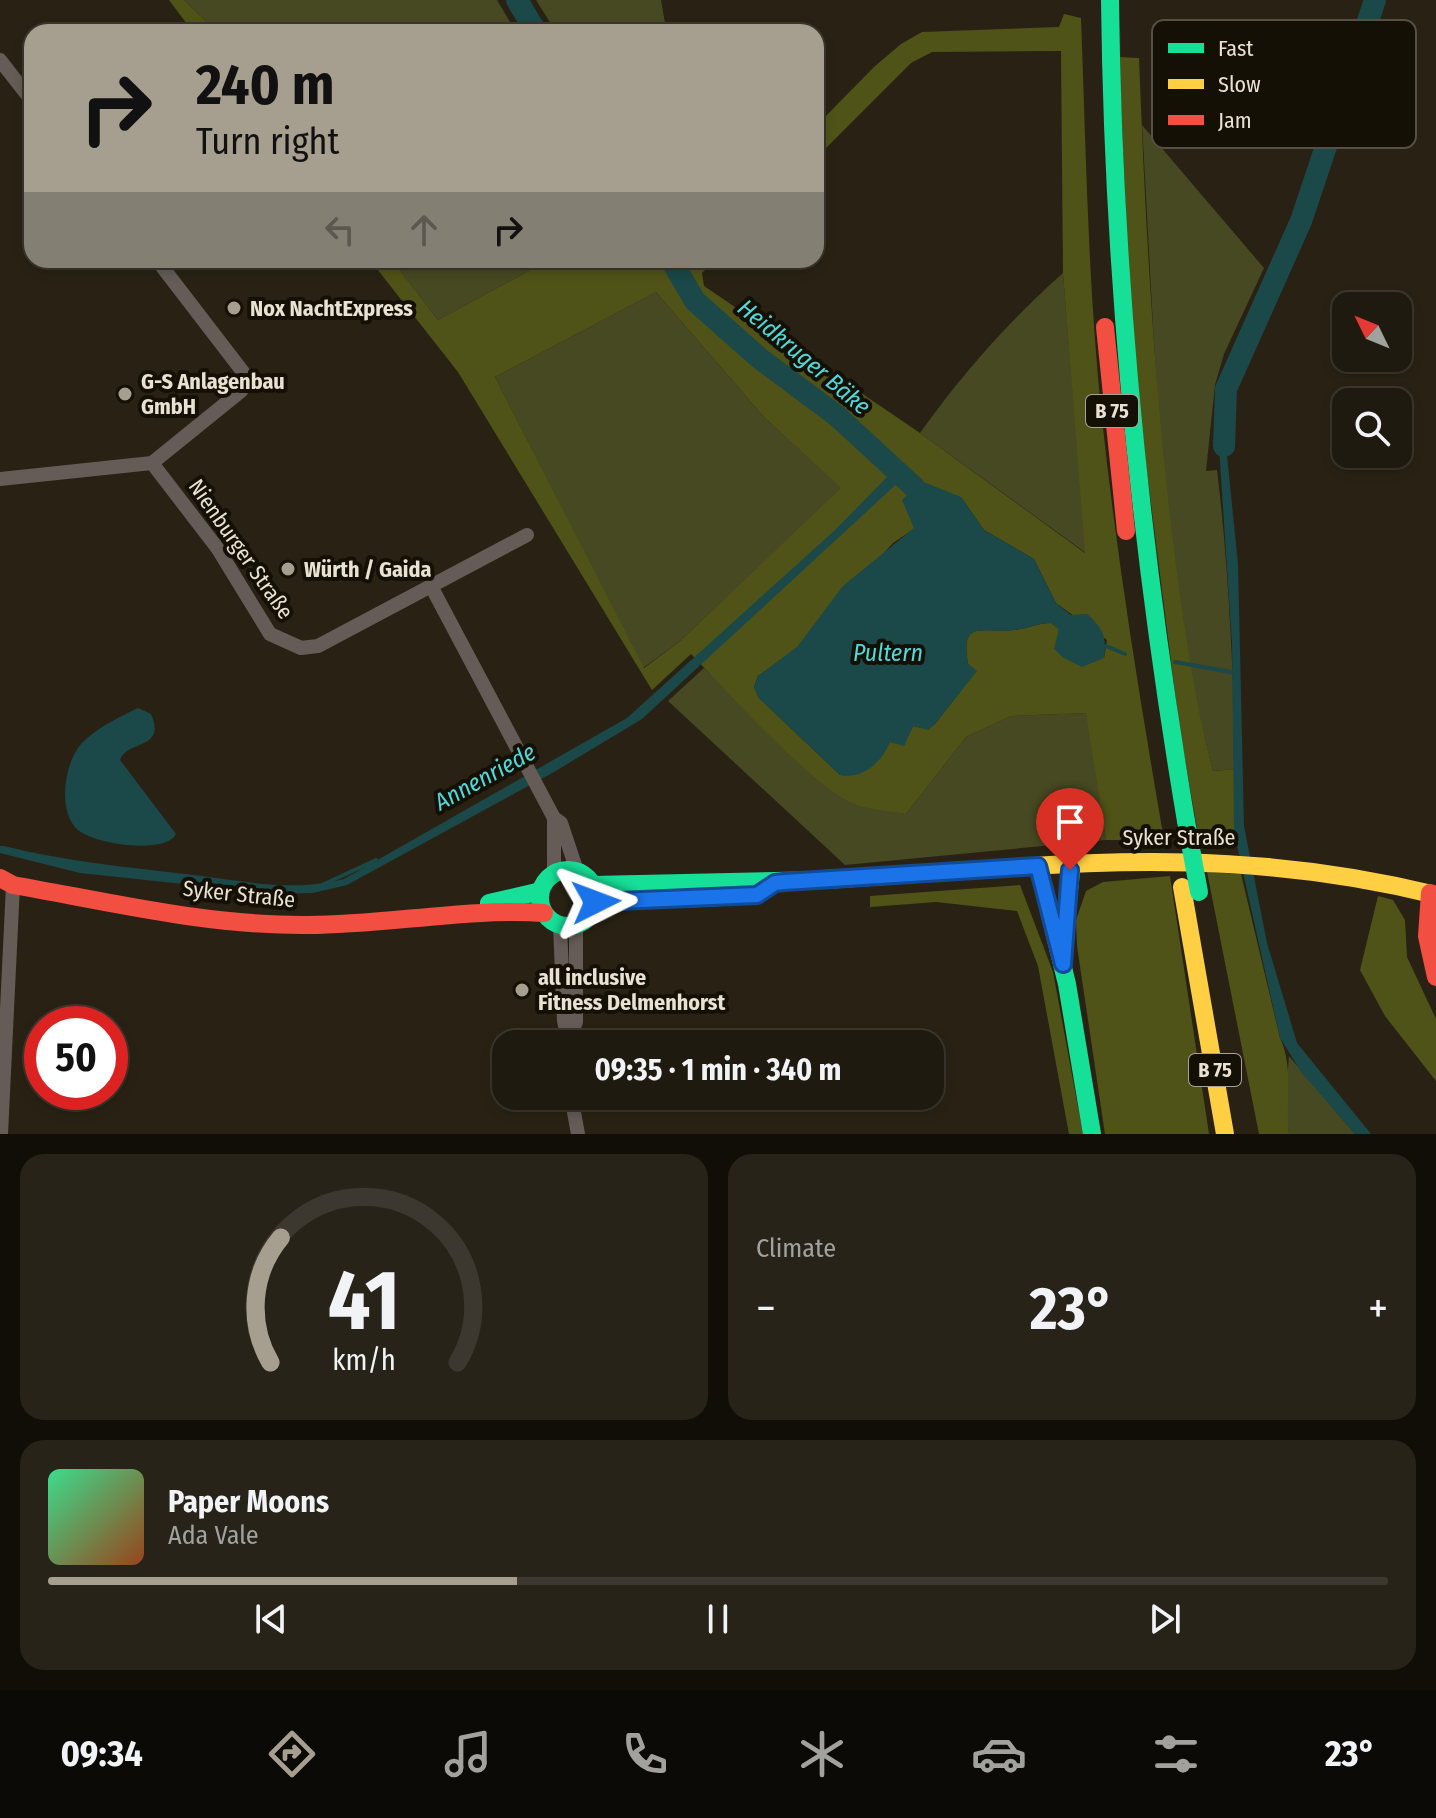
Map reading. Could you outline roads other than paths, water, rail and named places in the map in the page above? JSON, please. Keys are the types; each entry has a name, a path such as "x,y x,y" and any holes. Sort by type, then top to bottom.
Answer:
{"main road":[{"path":"1095,0 1100,241"},
{"name":"B 75","path":"1110,0 1111,127 1124,344 1178,820"},
{"name":"B 75","path":"1104,314 1129,560 1190,889 1240,1134"},
{"name":"Syker Straße","path":"594,894 618,887 775,883 1072,863 1218,859 1272,862 1363,877 1433,894"},
{"path":"1063,964 1072,863"},
{"path":"1038,866 1063,964 1092,1134"},
{"path":"577,871 594,894 589,916 568,925 544,913 541,891 554,873 577,871"},
{"name":"Syker Straße","path":"4,883 267,924 347,923 462,912 544,913"},
{"name":"B 75","path":"1190,889 1225,1134"},
{"name":"Syker Straße","path":"462,912 541,891"},
{"path":"1433,894 1427,924 1436,977"}],"street":[{"path":"0,60 24,91"},
{"path":"0,479 152,463 230,402 245,384 243,372 232,356 163,268"},
{"name":"Nienburger Straße","path":"152,463 218,549 259,622 283,643 301,648 318,646 527,535"},
{"path":"431,586 554,818 561,823 577,871"},
{"path":"554,818 554,873"},
{"path":"1,1134 4,883"},
{"path":"566,1030 568,925"},
{"path":"574,1110 578,1134"}],"water":[{"path":"1223,416 1238,564 1244,826 1267,943 1297,1043 1371,1134 1355,1134 1302,1073 1280,1038 1234,832 1232,644 1218,432"},
{"path":"895,469 904,477 642,719 554,772 347,885 313,893 276,894 80,873 0,853 0,846 4,846 94,863 265,884 304,885 344,879 627,718 834,531"},
{"name":"Pultern","path":"921,481 961,497 984,530 1034,559 1056,603 1071,615 1087,614 1097,624 1104,639 1104,658 1082,667 1064,658 1054,649 1059,629 1051,623 1014,630 976,631 967,640 966,649 968,664 977,671 935,724 928,730 913,726 904,746 890,742 870,768 856,775 840,775 759,698 754,687 758,676 797,647 843,586 914,528 902,500"},
{"path":"138,708 151,714 154,734 130,749 120,760 176,834 169,840 144,846 113,843 86,835 71,822 65,800 70,763 81,744 101,728"}],"waterway":[{"name":"Heidkruger Bäke","path":"517,0 531,24"},
{"name":"Pultern","path":"1368,20 1375,0"},
{"name":"Pultern","path":"1224,446 1226,389 1301,221 1325,148"},
{"name":"Heidkruger Bäke","path":"676,268 695,301 758,357 837,416 914,487"},
{"path":"1106,646 1125,654"},
{"path":"1175,662 1236,673"},
{"name":"Annenriede","path":"322,885 376,860"}],"place":[{"name":"Nox NachtExpress","path":"234,308"},
{"name":"G-S Anlagenbau GmbH","path":"125,394"},
{"name":"Würth / Gaida","path":"288,569"},
{"name":"all inclusive Fitness Delmenhorst","path":"522,990"}]}
